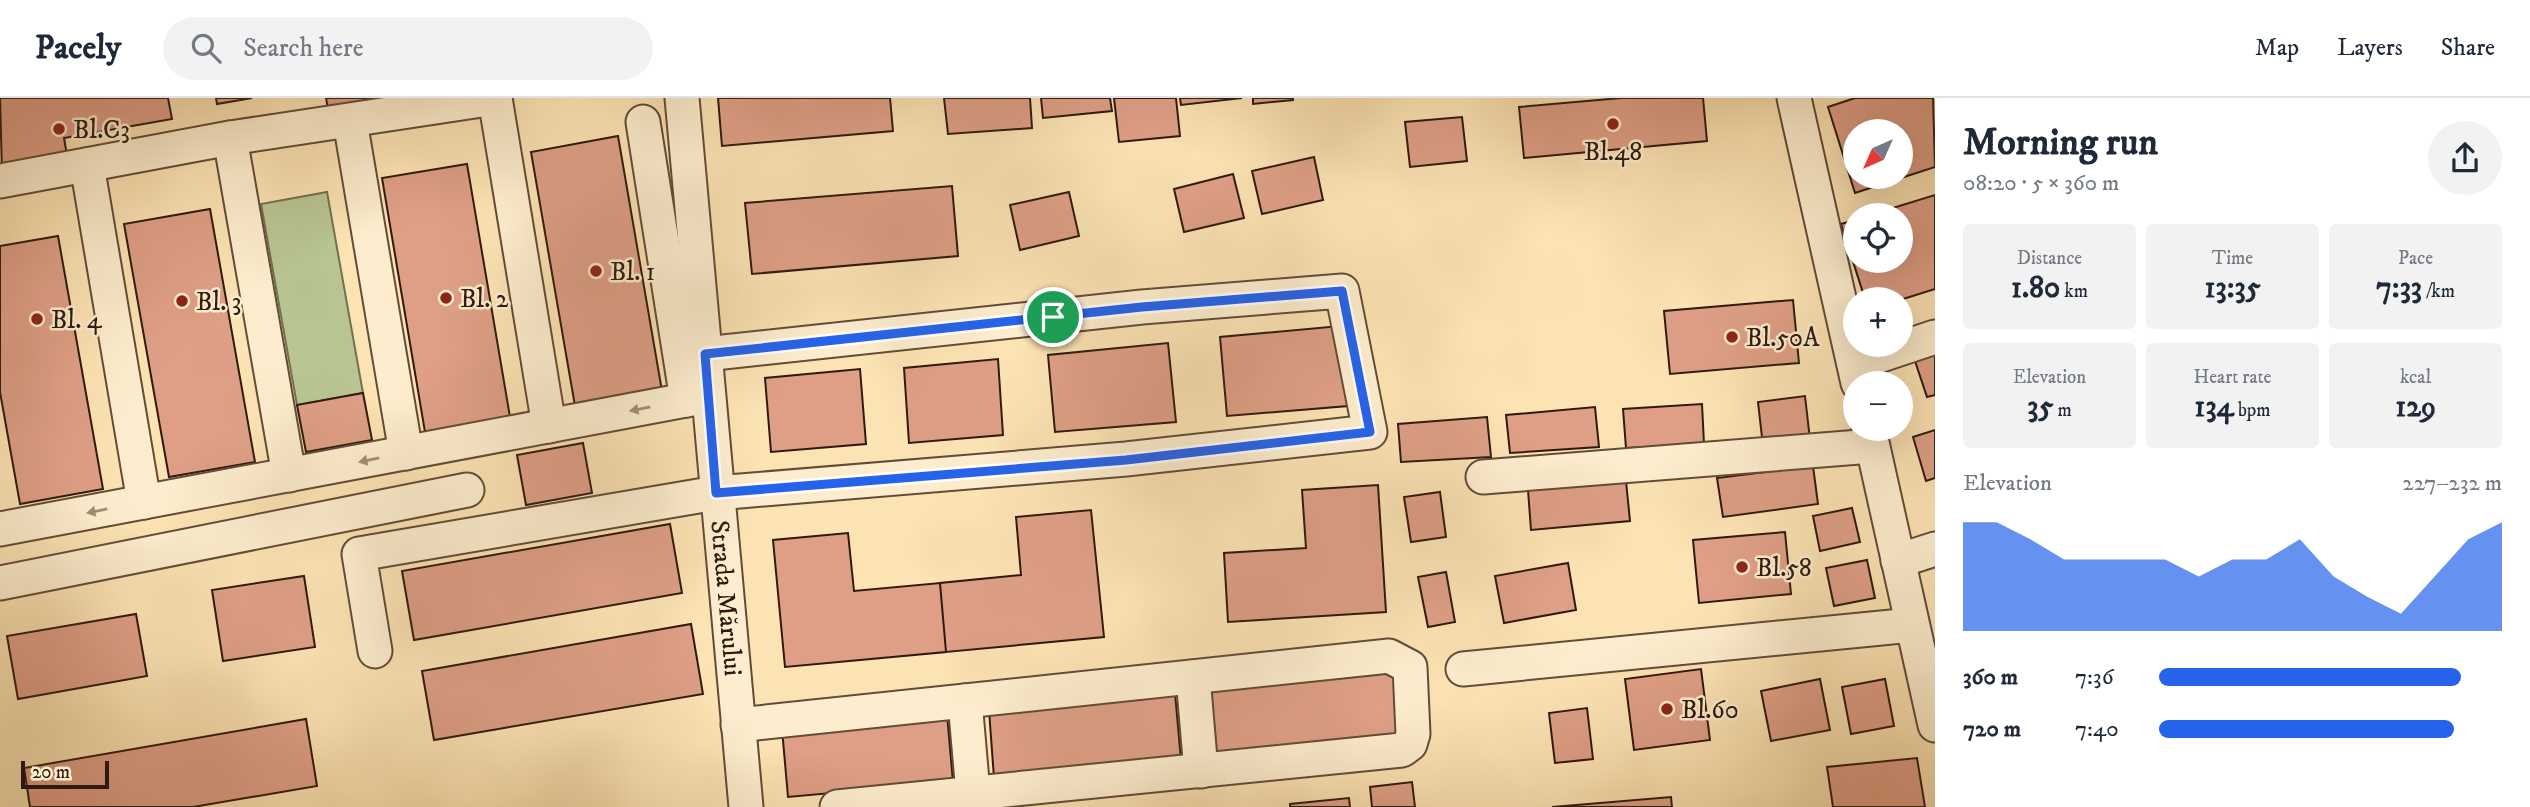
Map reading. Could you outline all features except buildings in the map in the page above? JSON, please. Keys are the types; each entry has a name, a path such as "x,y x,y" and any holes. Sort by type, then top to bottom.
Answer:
{"street":[{"path":"0,181 230,138 350,121 433,102 495,98 549,426"},
{"name":"Strada Mărului","path":"682,98 705,354 697,398 716,493 746,807"},
{"path":"1794,98 1855,371"},
{"path":"350,121 406,453"},
{"path":"0,528 697,398 643,122"},
{"path":"230,138 289,475"},
{"path":"87,165 144,502"},
{"path":"375,650 359,554 716,493 1126,460 1370,432 1342,291 1142,307 705,354"},
{"path":"1862,371 1935,337"},
{"path":"1483,477 1843,440"},
{"path":"1871,441 1935,725"},
{"path":"0,583 467,491"},
{"path":"1898,561 1935,549"},
{"path":"1463,669 1912,625"},
{"path":"738,725 1389,656 1410,667 1413,734 1410,744 1402,750 837,807"},
{"path":"1193,677 1201,771"},
{"path":"965,701 973,793"}],"green space":[{"path":"327,192 363,393 297,405 261,204"}],"place":[{"name":"Bl.48","path":"1613,124"},
{"name":"Bl.C3","path":"59,129"},
{"name":"Bl. 1","path":"596,271"},
{"name":"Bl. 2","path":"446,298"},
{"name":"Bl. 3","path":"182,301"},
{"name":"Bl. 4","path":"37,319"},
{"name":"Bl.50A","path":"1732,337"},
{"name":"Bl.58","path":"1742,567"},
{"name":"Bl.60","path":"1667,709"}],"route":[{"path":"1342,291 1370,432 1126,460 716,493 705,354 1053,317 1342,291"}]}
